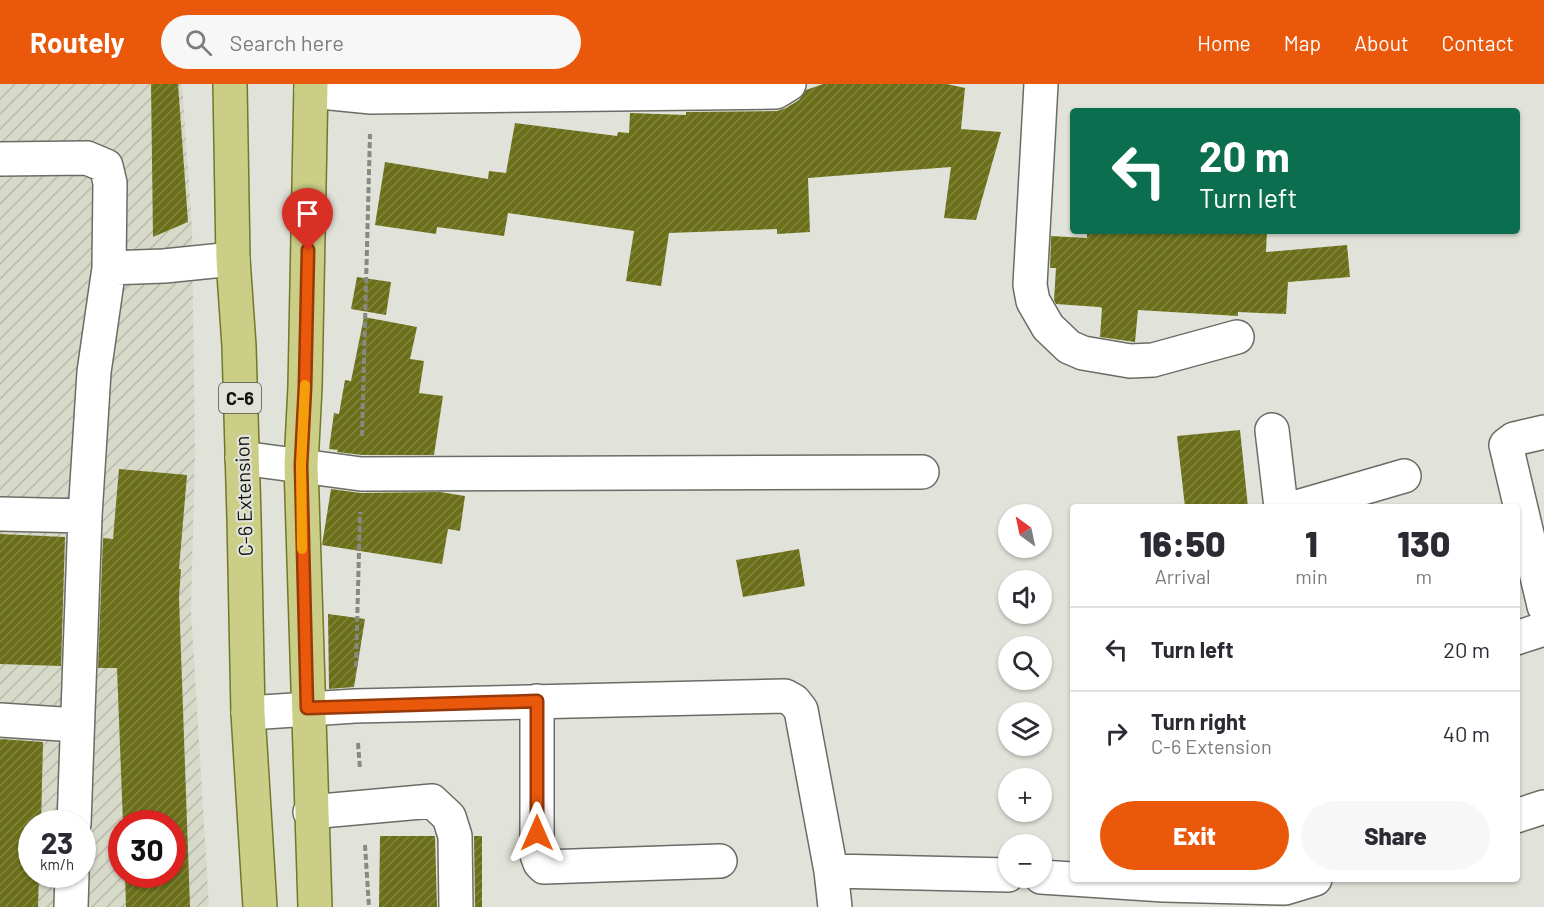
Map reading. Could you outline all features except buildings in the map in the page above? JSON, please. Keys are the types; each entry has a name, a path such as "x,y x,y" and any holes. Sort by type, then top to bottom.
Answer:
{"main road":[{"name":"C-6 Extension","path":"230,84 233,259 239,346 248,713 260,907"},
{"path":"311,87 305,387 301,465 310,812 315,907"}],"street":[{"path":"311,87 371,97 776,92 789,84"},
{"path":"1041,84 1030,285 1033,301 1048,327 1069,346 1083,353 1130,361 1153,360 1237,337"},
{"path":"0,159 87,158 106,166 110,183 109,268 94,372 85,516 74,810"},
{"path":"109,268 164,266 233,259"},
{"path":"1272,430 1281,504"},
{"path":"1520,504 1506,445 1514,439 1544,432"},
{"path":"242,458 361,474 922,472"},
{"path":"1308,504 1404,476"},
{"path":"1520,504 1544,606"},
{"path":"0,514 85,516"},
{"path":"1520,637 1544,628"},
{"path":"248,713 307,708 785,696 794,701 801,710 831,872 835,907"},
{"path":"537,701 537,855 544,867 720,861"},
{"path":"0,720 77,725"},
{"path":"310,812 432,801 449,818 455,836 456,907"},
{"path":"1520,815 1544,807"},
{"path":"831,872 998,875"},
{"path":"1052,877 1070,878"},
{"path":"1164,882 1285,888 1304,882"},
{"path":"71,907 72,888"}],"shaded area":[{"path":"0,84 182,84 192,228 195,450 191,611 209,907 0,907"}],"slow traffic":[{"path":"302,549 301,465 305,385"}],"route":[{"path":"308,250 301,465 307,708 537,701 537,833"}]}
